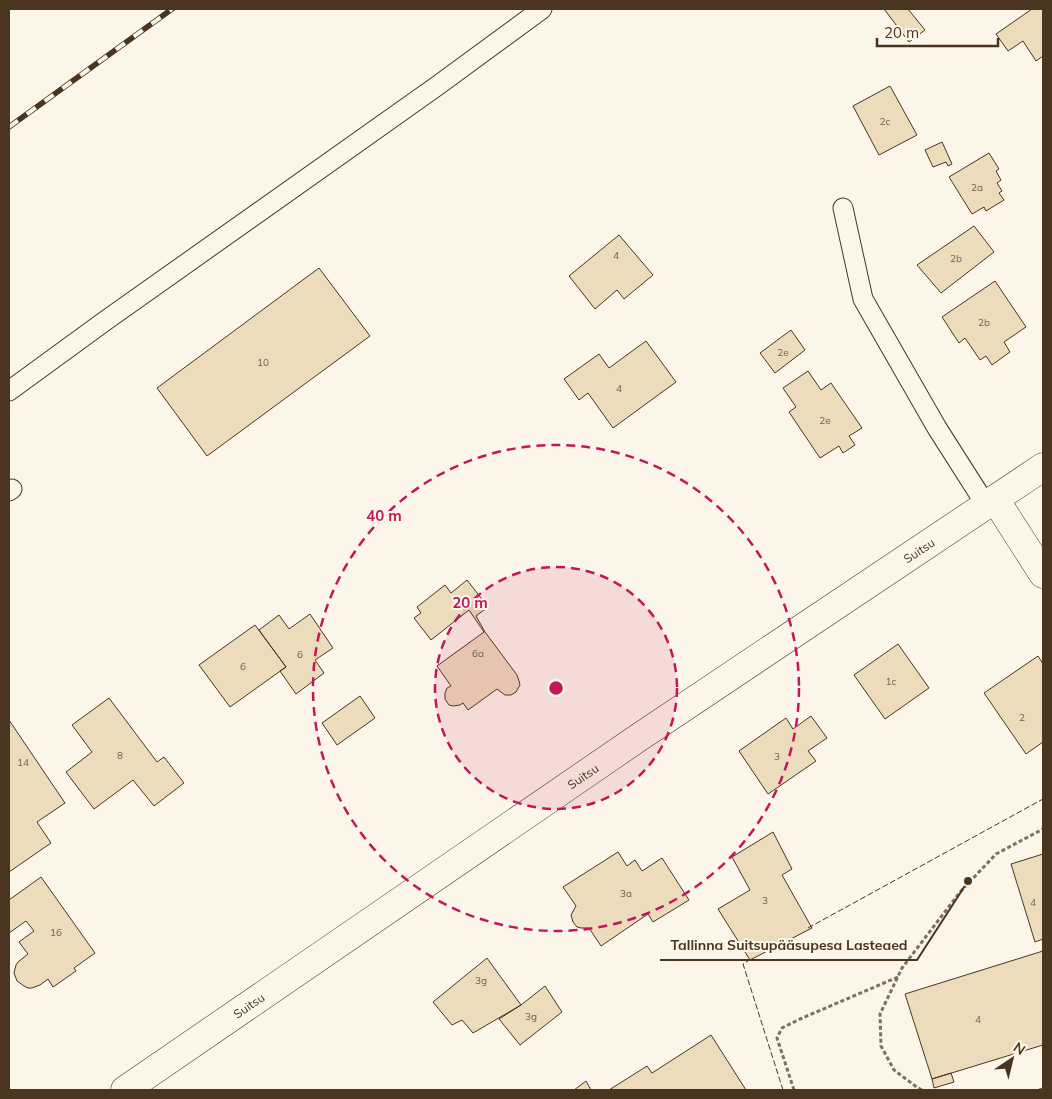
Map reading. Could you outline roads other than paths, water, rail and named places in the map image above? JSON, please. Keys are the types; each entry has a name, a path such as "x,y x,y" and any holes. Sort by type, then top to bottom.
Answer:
{"street":[{"name":"Suitsu","path":"125,1090 630,744 1043,466"},
{"path":"991,502 1043,574"}],"lane":[{"path":"9,391 542,9"},
{"path":"843,208 863,299 937,428 991,502"}],"railway":[{"path":"9,127 172,9"}],"place":[{"name":"Tallinna Suitsupääsupesa Lasteaed","path":"968,881"}]}
